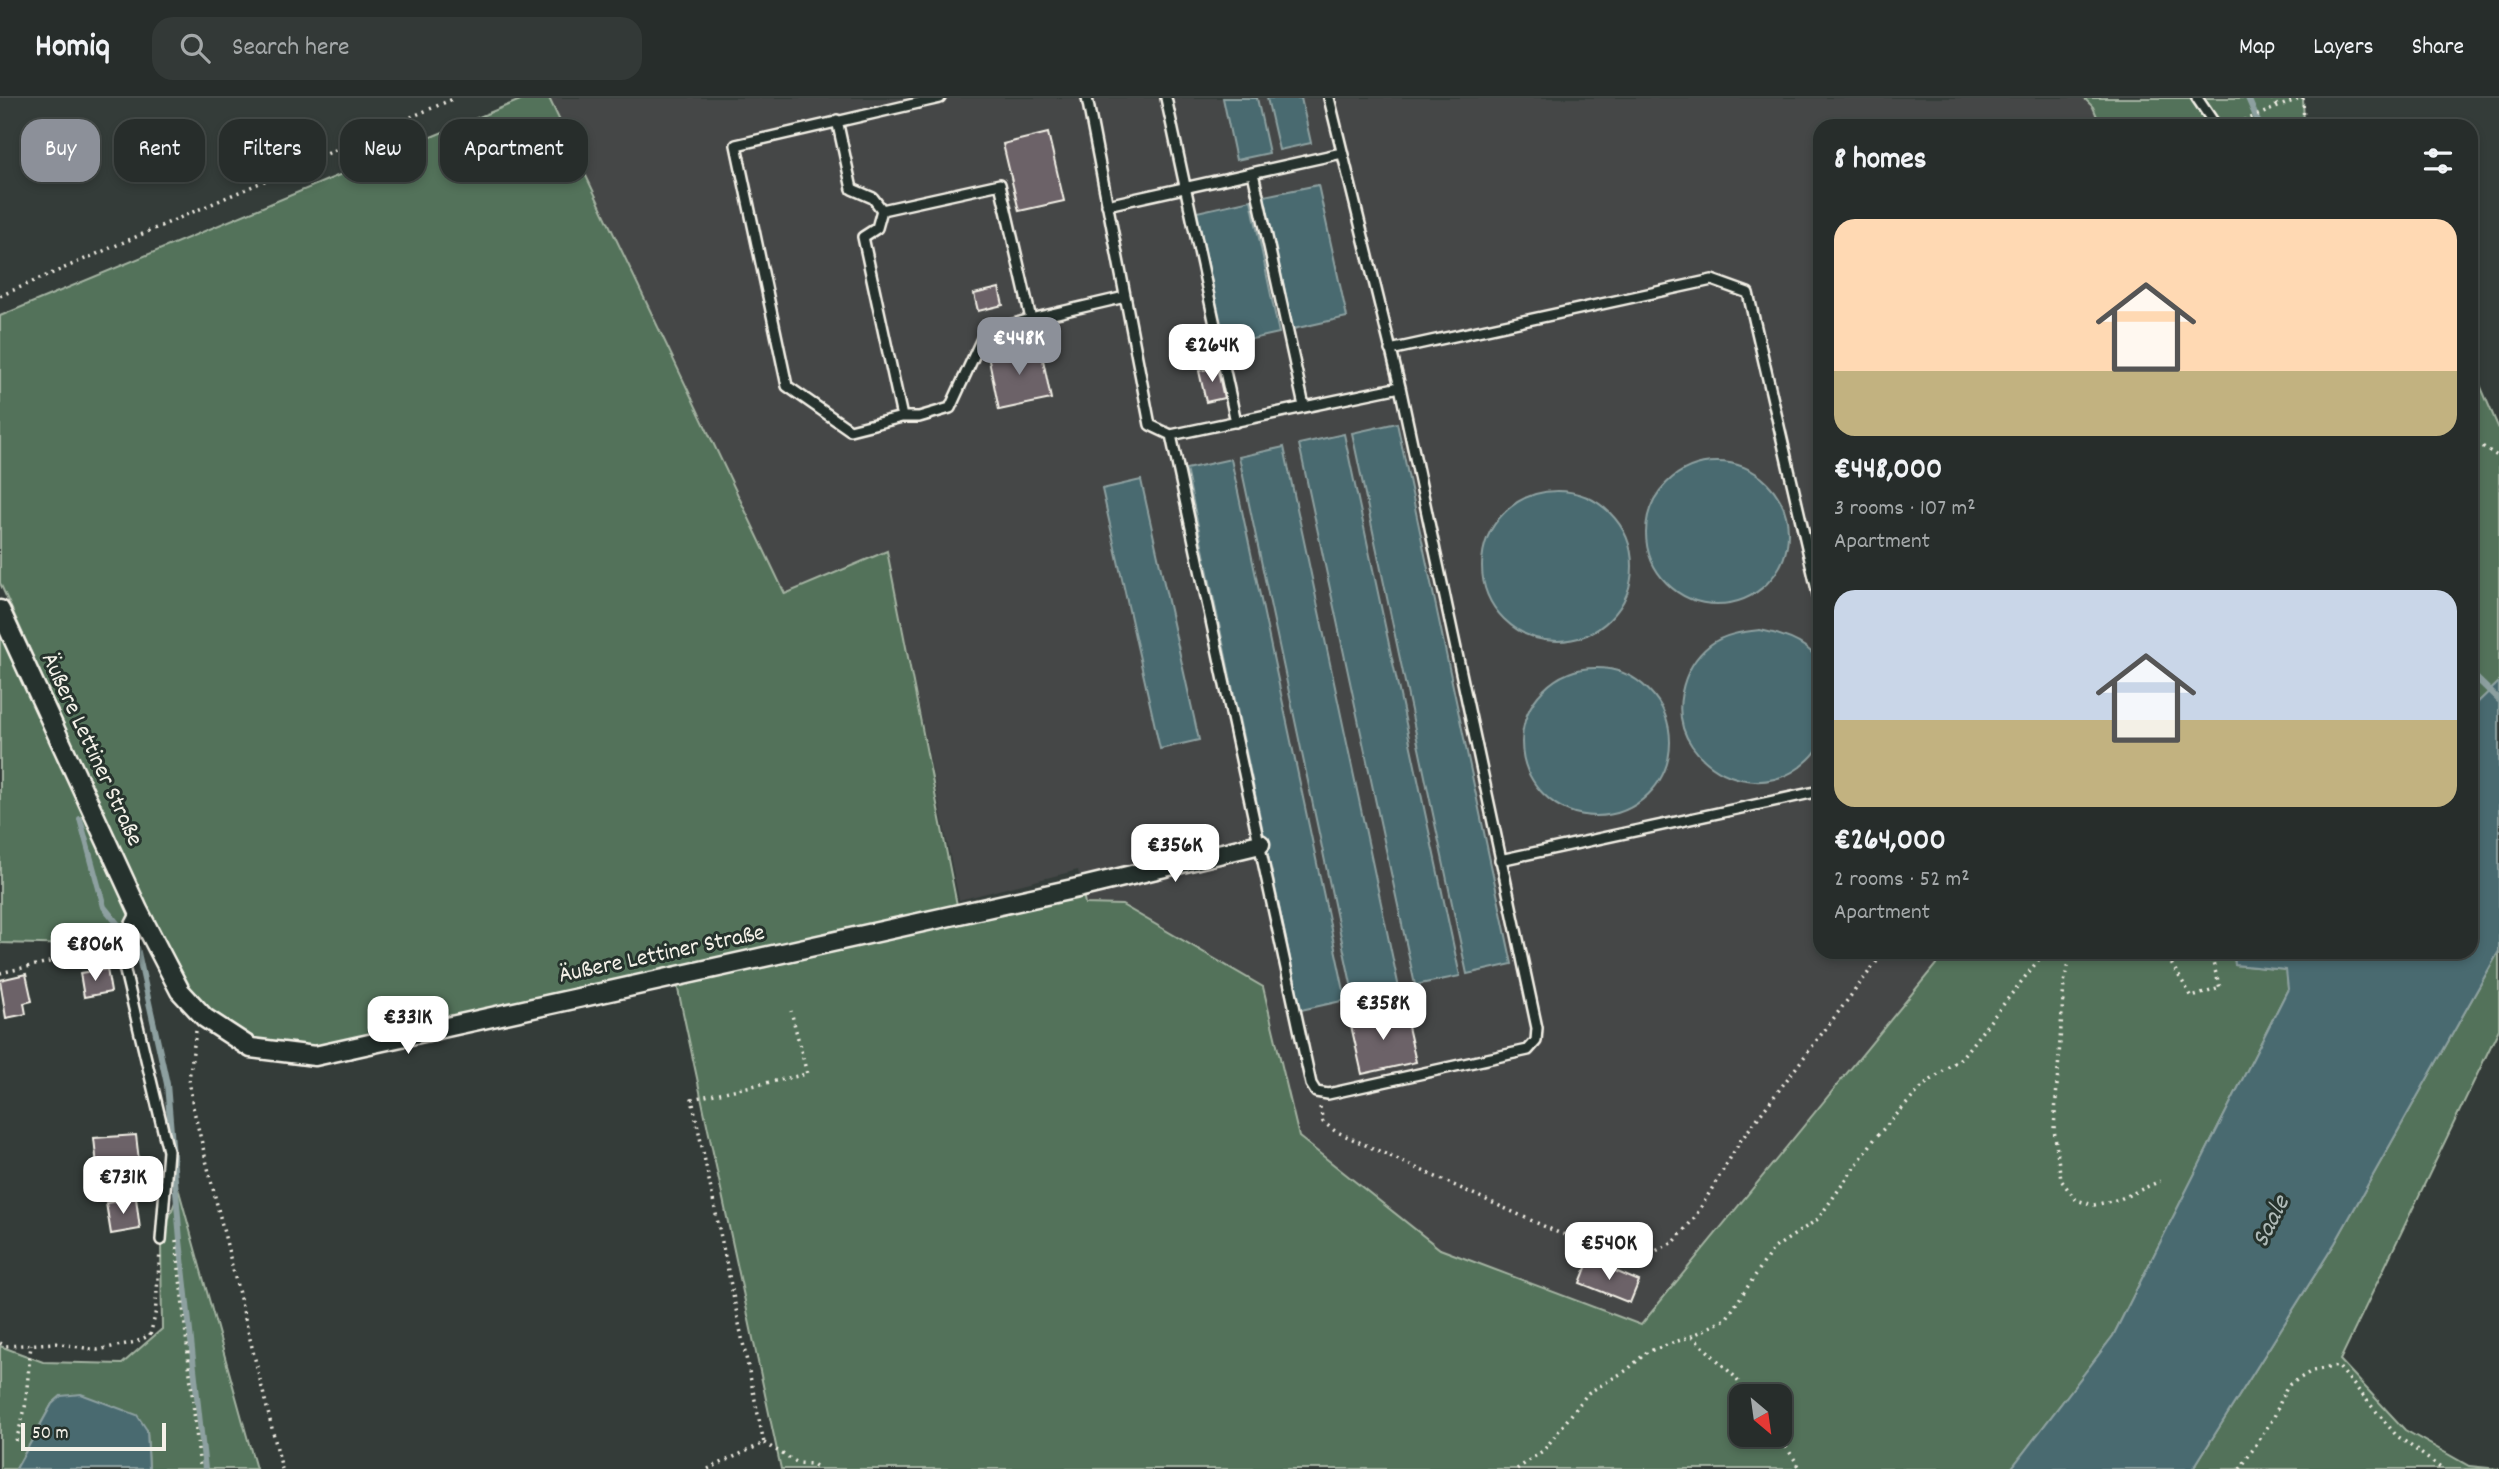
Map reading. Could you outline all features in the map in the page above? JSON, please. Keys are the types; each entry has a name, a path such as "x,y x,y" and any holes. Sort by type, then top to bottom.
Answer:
{"street":[{"name":"Äußere Lettiner Straße","path":"0,610 138,910 180,991 205,1018 251,1048 315,1056 1082,887 1260,844"}],"lane":[{"path":"940,98 736,145 787,386 849,430 950,408 985,332 1125,297"},
{"path":"1087,98 1150,425 1171,435 1400,387"},
{"path":"1166,98 1236,422"},
{"path":"1171,435 1311,1084 1316,1092 1328,1094 1528,1050 1536,1041 1537,1028 1400,387 1329,98"},
{"path":"2197,98 2211,119"},
{"path":"837,120 852,189 873,198 882,210"},
{"path":"1107,205 1342,153"},
{"path":"1253,173 1304,406"},
{"path":"882,210 1000,184 1031,319"},
{"path":"882,210 877,228 863,237 902,417"},
{"path":"1390,350 1712,280 1748,293 1813,573"},
{"path":"1500,860 1813,793"},
{"path":"138,910 119,946 168,1151 161,1240"}],"path":[{"path":"0,296 455,98"},
{"path":"2272,98 2278,107"},
{"path":"2248,119 2302,98 2304,119"},
{"path":"2478,444 2499,457"},
{"path":"0,972 119,946"},
{"path":"1316,1092 1323,1122 1335,1131 1559,1233 1625,1254 1652,1253 1675,1241 1695,1217 1741,1140 1879,959"},
{"path":"1517,1469 1544,1450 1588,1393 1627,1370 1647,1352 1692,1336 1726,1319 1773,1249 1818,1219 1876,1137 1923,1086 1961,1058 2039,959"},
{"path":"2069,959 2064,982 2054,1129 2061,1180 2076,1200 2094,1205 2120,1199 2160,1181"},
{"path":"2168,959 2192,997 2220,989 2212,959"},
{"path":"791,1010 807,1074 692,1099 764,1443 798,1464 813,1464 820,1469"},
{"path":"205,1018 194,1033 189,1079 193,1107 282,1469"},
{"path":"175,1230 200,1469"},
{"path":"0,1343 6,1346 55,1343 97,1350 136,1342 150,1335 155,1316 161,1240"},
{"path":"1692,1336 1740,1384"},
{"path":"16,1441 24,1409 31,1345"},
{"path":"2240,1469 2274,1417 2287,1386 2312,1371 2338,1366 2396,1436 2442,1469"},
{"path":"708,1469 764,1443"},
{"path":"1786,1447 1801,1469"}],"shaded area":[{"path":"549,98 2084,98 2093,107 2098,119 1813,119 1813,959 1940,959 1642,1325 1440,1249 1299,1137 1263,987 1122,905 1084,904 1078,870 959,900 887,551 785,594 588,180 588,119 559,119"}],"green space":[{"path":"525,98 549,98 559,119 474,119"},
{"path":"2084,98 2303,98 2304,119 2098,119 2093,107"},
{"path":"440,133 440,182 588,180 785,594 887,551 957,905 1073,881 1082,887 1085,904 1122,905 1263,987 1299,1137 1440,1249 1641,1325 1940,959 2235,959 2235,965 2287,970 2288,989 2113,1336 2011,1469 781,1469 676,980 319,1051 262,1046 227,1029 197,999 145,905 0,583 0,316 340,175 340,182 426,182 426,139"},
{"path":"2478,380 2499,429 2499,682 2478,702"},
{"path":"0,610 138,910 119,946 0,943"},
{"path":"2499,951 2499,1029 2340,1360 2405,1430 2469,1466 2499,1469 2193,1469 2335,1243"},
{"path":"179,1191 256,1469 149,1469 147,1430 61,1396 52,1404 16,1469 0,1469 0,1346 43,1362 122,1364 162,1329 161,1240"}],"water":[{"path":"1223,98 1257,98 1269,153 1236,160"},
{"path":"1267,98 1301,98 1311,143 1279,150"},
{"path":"1318,185 1347,317 1293,329 1264,196"},
{"path":"1251,200 1279,333 1225,345 1197,212"},
{"path":"1397,423 1512,964 1467,974 1352,433"},
{"path":"1344,434 1460,976 1415,985 1299,444"},
{"path":"1284,447 1399,988 1354,998 1239,457"},
{"path":"1231,459 1346,1000 1301,1010 1186,469"},
{"path":"1717,462 1744,468 1767,483 1782,506 1788,533 1782,560 1767,583 1744,598 1717,604 1690,598 1667,583 1652,560 1646,533 1652,506 1667,483 1690,468"},
{"path":"1141,480 1199,740 1160,749 1102,489"},
{"path":"1557,491 1586,496 1610,513 1627,537 1632,566 1627,595 1610,619 1586,636 1557,641 1528,636 1504,619 1487,595 1482,566 1487,537 1504,513 1528,496"},
{"path":"1760,630 1777,634 1796,641 1813,654 1813,754 1800,767 1771,780 1742,779 1714,768 1692,746 1681,720 1682,692 1692,666 1715,641"},
{"path":"1596,668 1625,673 1649,689 1665,713 1670,742 1665,771 1649,795 1625,811 1596,816 1567,811 1543,795 1527,771 1522,742 1527,713 1543,689 1567,673"},
{"name":"Saale","path":"2499,682 2499,951 2335,1243 2193,1469 2011,1469 2113,1336 2288,989 2286,970 2235,965 2235,959 2478,959 2478,702"},
{"path":"81,1394 137,1415 147,1430 149,1469 16,1469 52,1404 61,1396"}],"building":[{"path":"1048,133 1064,201 1019,211 1003,144"},
{"path":"999,288 1003,305 978,311 974,294"},
{"path":"1040,345 1051,399 999,410 988,355"},
{"path":"1217,367 1224,398 1206,402 1199,371"},
{"path":"107,969 111,992 84,997 80,973"},
{"path":"26,974 32,1001 24,1003 26,1014 6,1018 0,980"},
{"path":"1404,1009 1416,1062 1362,1074 1350,1021"},
{"path":"136,1135 139,1161 97,1166 94,1138"},
{"path":"136,1198 140,1229 111,1234 106,1203"},
{"path":"1589,1260 1639,1281 1630,1303 1580,1283"}],"waterway":[{"path":"2248,98 2257,119"},
{"path":"2478,680 2499,700"},
{"path":"80,819 104,907 137,948 167,1084 180,1240 205,1469"}]}
